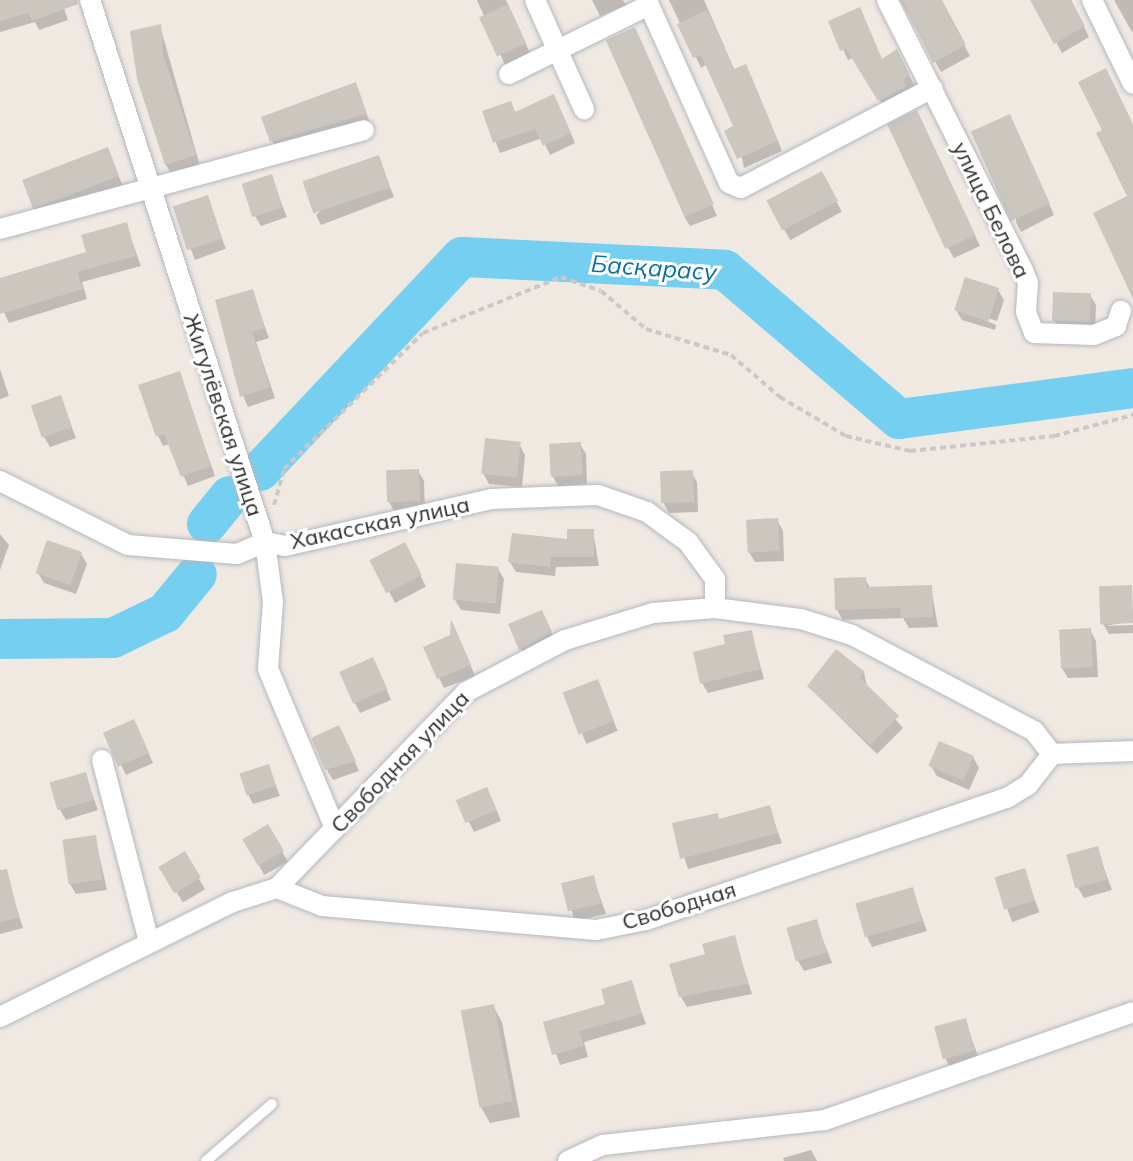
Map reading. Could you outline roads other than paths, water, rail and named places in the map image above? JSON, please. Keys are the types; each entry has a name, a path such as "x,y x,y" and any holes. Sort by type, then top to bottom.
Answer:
{"street":[{"name":"Жигулёвская улица","path":"90,0 265,542 273,602 268,669 335,828"},
{"path":"535,0 584,109"},
{"name":"улица Белова","path":"887,0 1023,270 1028,283 1026,312 1034,333 1094,335 1116,326 1121,311"},
{"path":"1092,0 1133,84"},
{"path":"509,74 648,2 729,183 741,188 932,88"},
{"path":"0,229 364,130"},
{"name":"Хакасская улица","path":"0,481 128,545 237,554 265,542 285,546 492,499 598,495 647,512 688,542 715,579 715,608"},
{"name":"Свободная улица","path":"0,1017 233,902 277,888 466,692 499,671 565,640 653,613 715,608 801,619 852,635 1034,731 1052,754"},
{"path":"1052,754 1133,751"},
{"name":"Свободная","path":"277,888 322,906 596,930 646,920 1007,798 1028,785 1052,754"},
{"path":"102,760 149,942"},
{"path":"568,1161 603,1145 825,1120 1133,1012"}],"lane":[{"path":"206,1161 272,1104"}],"waterway":[{"name":"Басқарасу","path":"260,471 462,257 725,270 899,419 1133,388"},
{"name":"Басқарасу","path":"207,524 230,496"},
{"name":"Басқарасу","path":"0,639 113,638 165,613 197,574"}]}
